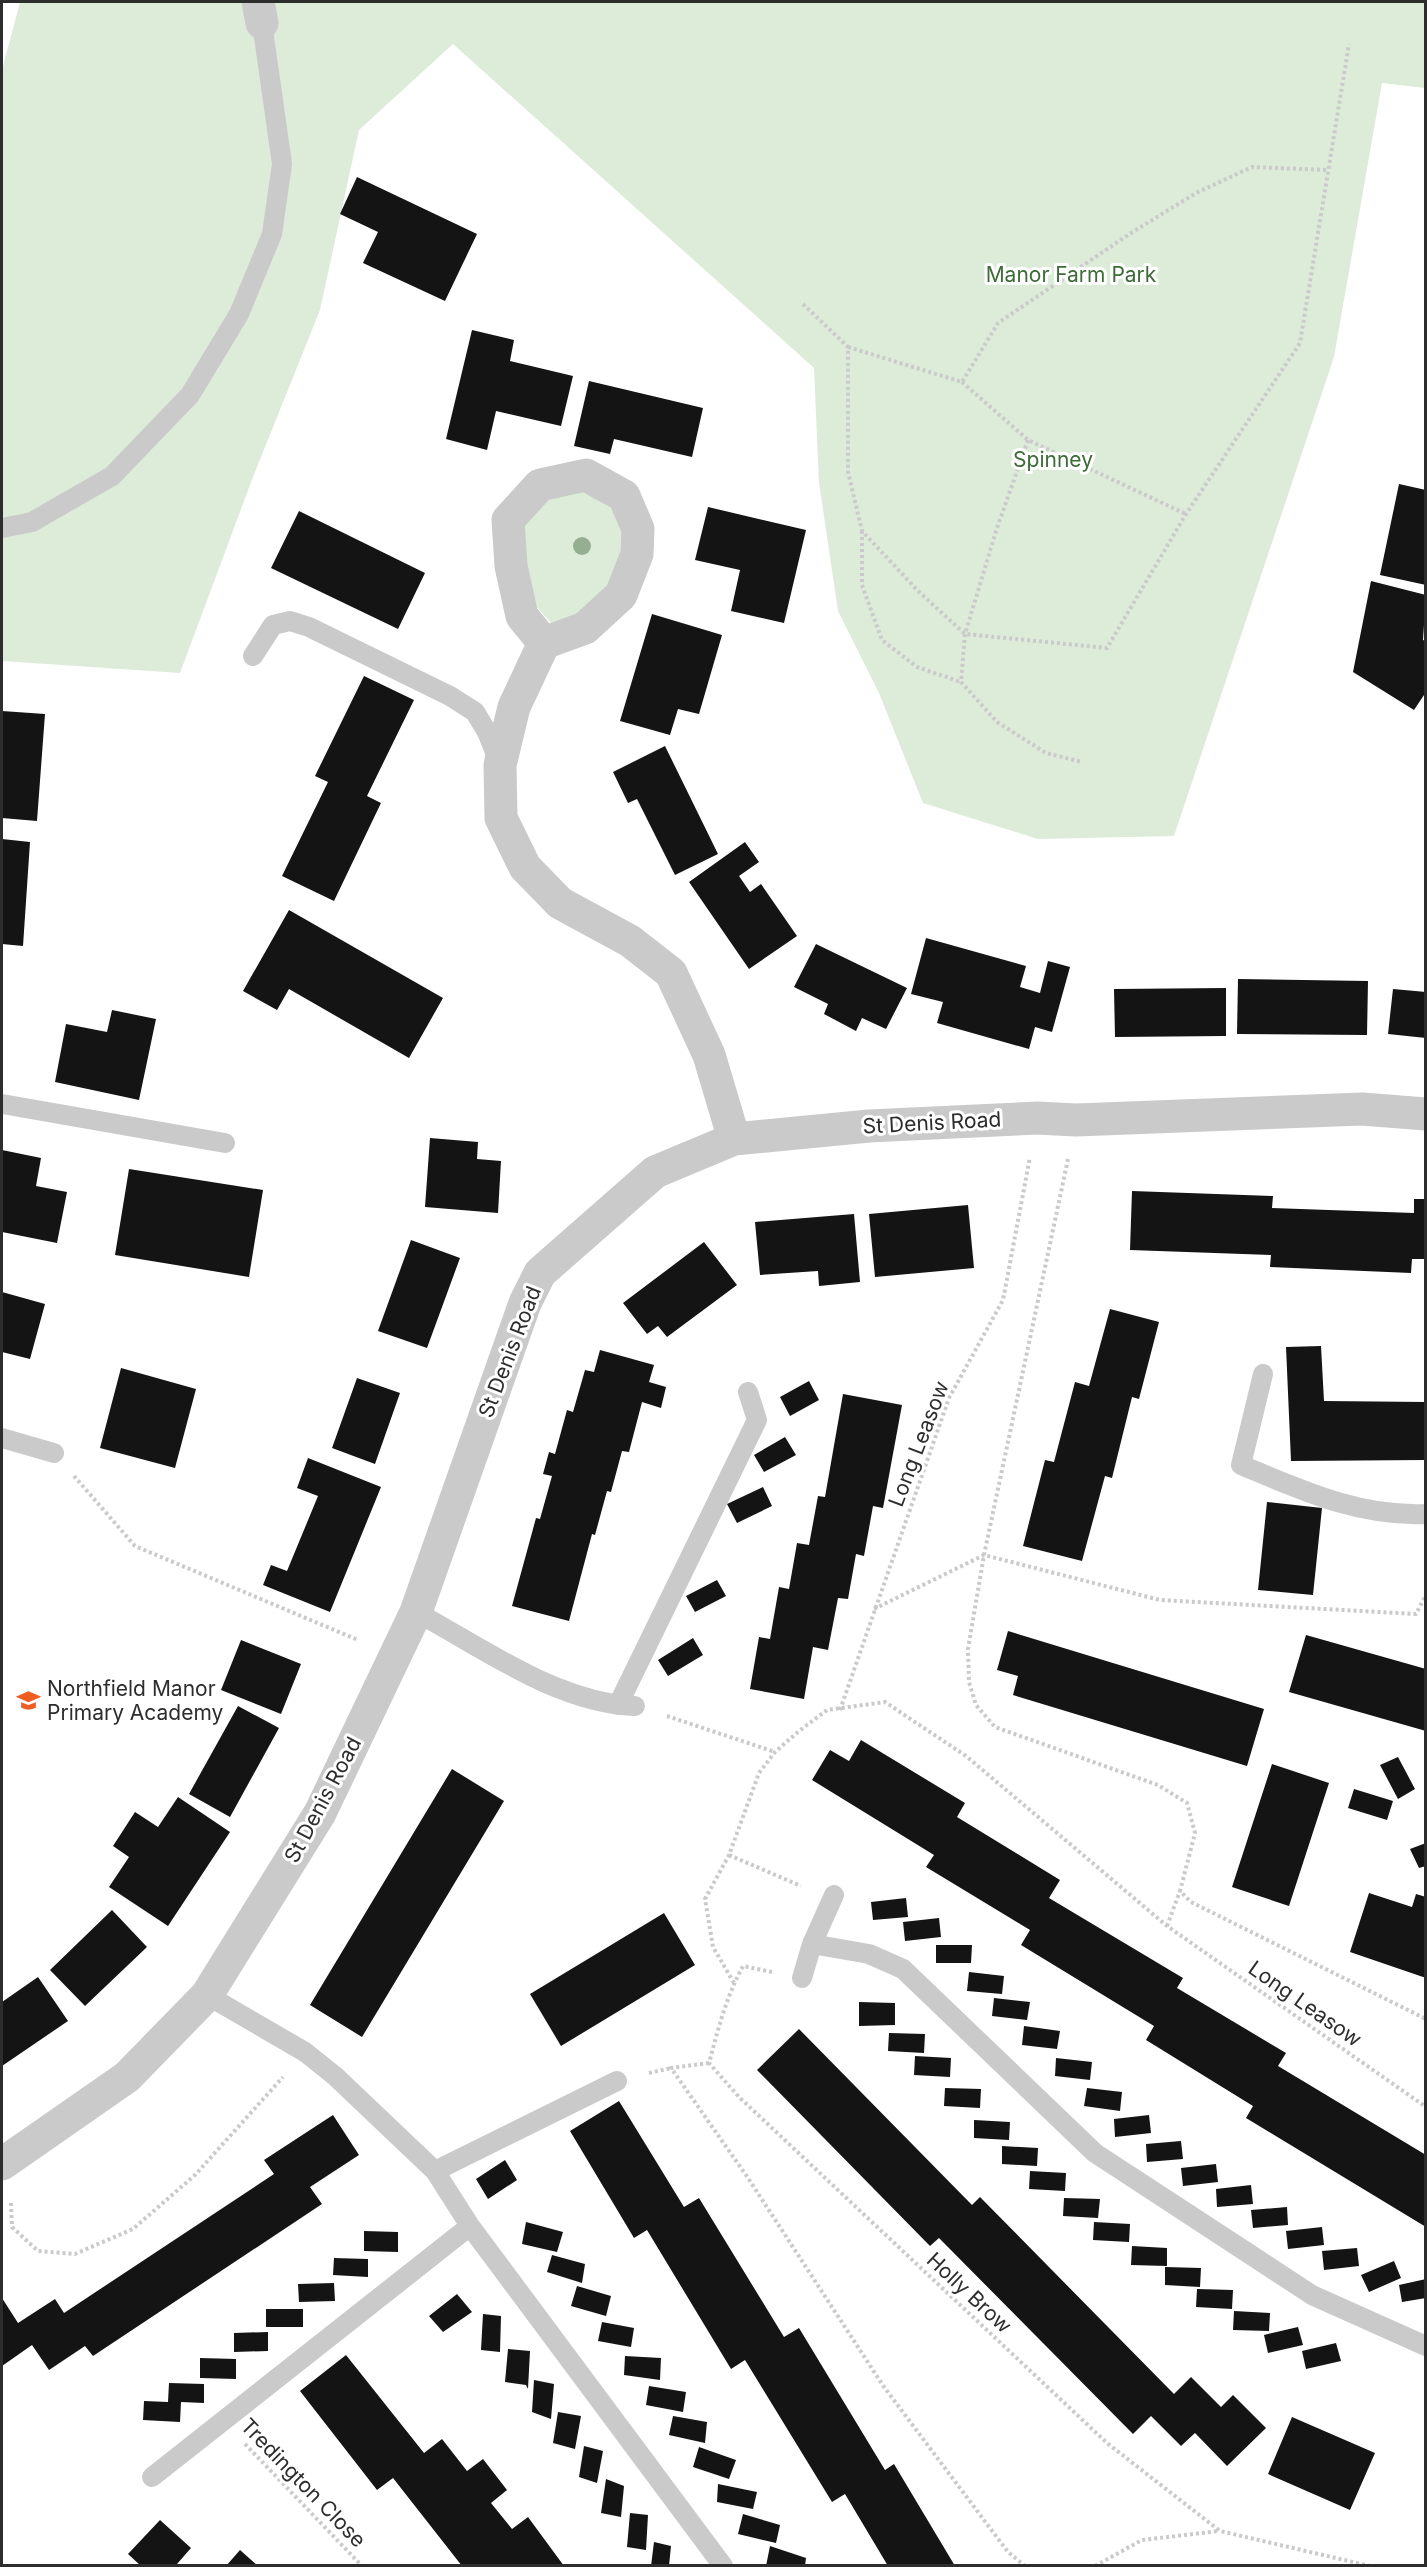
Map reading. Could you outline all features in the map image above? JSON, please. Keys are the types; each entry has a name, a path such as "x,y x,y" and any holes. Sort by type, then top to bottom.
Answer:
{"street":[{"path":"544,643 522,616 511,566 508,520 540,485 586,475 624,496 638,530 637,554 621,595 585,628 544,643 514,707 500,765 501,818 525,867 560,903 630,941 671,973 709,1055 734,1139"},
{"name":"St Denis Road","path":"5,2162 127,2077 207,1995 320,1813 416,1612 525,1303 540,1273 655,1172 734,1139 869,1126 1037,1118 1076,1120 1362,1109 1425,1114"}],"lane":[{"path":"2,528 32,522 112,476 190,395 239,314 272,234 282,164 260,12"},
{"path":"253,656 273,625 290,621 309,627 450,696 475,712 487,732 500,765"},
{"path":"2,1104 225,1143"},
{"path":"1263,1374 1241,1465 1321,1498 1356,1508 1404,1515 1425,1514"},
{"path":"416,1612 546,1685 626,1706 757,1420 748,1392"},
{"path":"2,1438 54,1453"},
{"path":"802,1978 812,1944 834,1895"},
{"path":"812,1944 869,1954 903,1970 1095,2153 1312,2295 1425,2346"},
{"path":"207,1995 305,2052 335,2076 435,2171 470,2226 723,2565"},
{"path":"435,2171 617,2081"},
{"path":"152,2477 470,2226"}],"path":[{"path":"862,531 918,591 965,634 1107,648 1186,514 1300,343 1349,44"},
{"path":"962,382 998,323 1131,233 1196,193 1252,167 1328,170"},
{"path":"803,304 848,347 962,382 1028,440 1186,514"},
{"path":"848,347 848,472 862,531 862,585 882,640 917,667 961,682 997,722 1046,753 1082,762"},
{"path":"961,682 965,634 997,528 1028,440"},
{"name":"Long Leasow","path":"840,1710 949,1398 1003,1300 1037,1118"},
{"path":"1076,1120 984,1555 968,1649 969,1682 976,1706 995,1727 1158,1785 1187,1803 1195,1833 1180,1891 1167,1926"},
{"path":"54,1453 135,1546 395,1656"},
{"path":"874,1609 984,1555 1160,1600 1416,1614 1425,1594"},
{"name":"Long Leasow","path":"734,1983 713,1947 705,1899 729,1855 759,1773 775,1752 827,1710 885,1702 966,1756 1167,1926 1425,2107"},
{"path":"626,1706 775,1752"},
{"path":"729,1855 803,1886 834,1895"},
{"name":"Long Leasow","path":"1180,1891 1191,1902 1425,2019"},
{"path":"802,1978 743,1966 722,2015 709,2063 671,2068 754,2188 884,2387 1008,2552 1025,2565"},
{"path":"5,2162 12,2227 38,2251 75,2254 133,2229 195,2175 305,2052"},
{"name":"Holly Brow","path":"709,2063 739,2097 1107,2443 1220,2530"},
{"name":"Tredington Close","path":"223,2422 362,2565"},
{"name":"Holly Brow","path":"1095,2565 1142,2540 1220,2530 1370,2565"}],"green space":[{"name":"Manor Farm Park","path":"20,2 1426,2 1425,88 1382,83 1334,357 1174,836 1038,839 923,803 879,693 838,611 819,483 814,368 453,44 359,130 320,310 253,477 180,673 2,661 2,70"},
{"path":"584,484 615,506 627,550 610,590 578,615 551,623 534,604 519,528 547,492"}],"building":[{"path":"357,177 477,234 445,301 363,263 378,232 340,214"},
{"path":"472,330 514,340 510,361 573,376 561,426 496,411 487,450 446,439"},
{"path":"589,381 703,408 692,457 614,439 610,454 574,446"},
{"path":"1399,484 1426,490 1426,585 1380,575"},
{"path":"708,507 806,530 784,623 731,611 740,570 695,560"},
{"path":"299,511 425,573 398,629 271,568"},
{"path":"1371,581 1426,595 1423,640 1426,641 1426,692 1414,710 1353,672"},
{"path":"652,614 722,635 699,714 678,709 670,735 620,721"},
{"path":"364,676 414,700 367,796 381,803 334,901 282,876 328,782 315,776"},
{"path":"2,711 45,714 37,821 2,818"},
{"path":"665,746 718,854 675,875 637,799 628,803 613,772"},
{"path":"2,839 30,842 23,946 2,944"},
{"path":"745,842 759,862 739,876 750,892 761,884 797,936 749,969 689,882"},
{"path":"289,910 443,998 409,1058 289,989 277,1010 243,991"},
{"path":"926,938 1026,966 1020,987 1040,993 1048,961 1070,967 1052,1032 1035,1027 1029,1049 937,1023 943,1002 911,994"},
{"path":"816,944 907,988 886,1029 862,1018 856,1031 824,1014 828,1004 794,987"},
{"path":"1238,979 1368,981 1367,1035 1237,1034"},
{"path":"1226,988 1226,1036 1115,1037 1114,989"},
{"path":"1393,989 1426,992 1426,1038 1388,1034"},
{"path":"112,1010 156,1019 139,1100 55,1082 66,1024 107,1032"},
{"path":"430,1138 478,1142 477,1159 501,1161 498,1213 425,1207"},
{"path":"2,1150 41,1158 36,1186 67,1192 57,1243 2,1232"},
{"path":"129,1169 263,1190 249,1277 115,1255"},
{"path":"1132,1191 1273,1196 1272,1208 1414,1213 1414,1199 1426,1199 1426,1259 1412,1259 1411,1273 1270,1267 1271,1255 1130,1250"},
{"path":"968,1205 974,1268 875,1277 869,1214"},
{"path":"854,1214 860,1282 819,1286 818,1271 760,1275 755,1222"},
{"path":"411,1240 460,1258 427,1348 378,1331"},
{"path":"704,1242 737,1285 667,1337 658,1326 647,1334 623,1303"},
{"path":"2,1292 45,1304 30,1359 2,1352"},
{"path":"1110,1309 1159,1322 1139,1399 1132,1397 1112,1478 1105,1476 1082,1561 1023,1546 1045,1460 1054,1462 1075,1382 1089,1386"},
{"path":"1321,1346 1324,1401 1426,1402 1426,1460 1291,1461 1286,1347"},
{"path":"600,1350 654,1365 649,1382 666,1387 661,1408 642,1402 629,1452 622,1451 611,1492 607,1491 595,1535 592,1534 569,1621 512,1606 536,1518 540,1519 552,1476 543,1474 549,1452 555,1454 567,1410 573,1412 585,1370 594,1372"},
{"path":"121,1368 196,1389 175,1468 100,1448"},
{"path":"357,1378 400,1393 375,1464 332,1448"},
{"path":"809,1381 819,1400 790,1416 780,1397"},
{"path":"843,1394 902,1405 883,1508 873,1506 864,1556 856,1554 848,1599 838,1598 828,1650 813,1647 804,1699 750,1689 759,1637 770,1639 779,1587 789,1589 797,1543 809,1545 818,1496 825,1497"},
{"path":"785,1437 796,1455 764,1472 754,1455"},
{"path":"308,1458 381,1487 330,1612 263,1585 271,1565 287,1571 318,1496 297,1488"},
{"path":"763,1487 772,1506 737,1523 727,1504"},
{"path":"1267,1502 1322,1508 1313,1595 1258,1590"},
{"path":"717,1580 726,1596 695,1612 686,1596"},
{"path":"1008,1631 1264,1709 1247,1766 1013,1695 1018,1676 997,1670"},
{"path":"1306,1635 1426,1669 1426,1731 1289,1692"},
{"path":"693,1638 703,1655 668,1676 658,1660"},
{"path":"241,1640 301,1664 281,1714 221,1690"},
{"path":"238,1706 279,1728 230,1817 189,1794"},
{"path":"861,1740 965,1803 957,1817 1060,1880 1049,1898 1183,1978 1177,1988 1286,2053 1278,2066 1426,2155 1426,2227 1246,2118 1253,2106 1146,2040 1154,2026 1021,1945 1030,1930 926,1867 934,1855 812,1780 830,1750 849,1761"},
{"path":"1398,1757 1415,1789 1398,1799 1380,1765"},
{"path":"1272,1764 1329,1783 1289,1906 1232,1887"},
{"path":"452,1769 504,1801 362,2037 310,2005"},
{"path":"1354,1789 1393,1801 1387,1820 1348,1808"},
{"path":"178,1797 230,1832 168,1926 109,1887 129,1857 113,1846 135,1812 158,1827"},
{"path":"1426,1843 1426,1866 1419,1868 1410,1849"},
{"path":"1369,1893 1412,1907 1416,1894 1426,1897 1426,1978 1350,1952"},
{"path":"906,1898 908,1917 873,1920 871,1902"},
{"path":"112,1910 147,1947 85,2006 50,1970"},
{"path":"664,1913 695,1965 561,2046 530,1994"},
{"path":"939,1918 941,1937 905,1941 903,1922"},
{"path":"936,1945 972,1945 971,1963 936,1963"},
{"path":"969,1972 1004,1976 1002,1994 967,1991"},
{"path":"38,1977 68,2021 2,2066 2,2002"},
{"path":"994,1998 1030,2002 1027,2020 992,2016"},
{"path":"859,2002 895,2003 895,2025 859,2026"},
{"path":"1024,2026 1060,2031 1057,2049 1022,2045"},
{"path":"799,2029 972,2205 980,2197 1174,2394 1191,2377 1221,2407 1233,2395 1266,2428 1227,2466 1195,2433 1181,2446 1151,2416 1133,2434 939,2238 930,2246 757,2070"},
{"path":"889,2033 925,2034 924,2053 888,2051"},
{"path":"915,2056 951,2058 950,2077 914,2075"},
{"path":"1056,2058 1092,2062 1090,2080 1055,2076"},
{"path":"945,2088 981,2089 980,2108 944,2106"},
{"path":"1087,2088 1122,2092 1120,2111 1084,2106"},
{"path":"619,2101 684,2207 699,2198 784,2337 799,2328 885,2470 894,2464 955,2566 888,2566 845,2494 832,2502 745,2360 731,2369 647,2230 634,2238 570,2131"},
{"path":"333,2115 359,2155 310,2187 322,2204 93,2356 85,2346 49,2370 32,2345 2,2366 2,2298 18,2323 55,2299 64,2313 274,2174 264,2160"},
{"path":"1149,2115 1151,2133 1115,2137 1114,2119"},
{"path":"974,2120 1010,2122 1009,2140 974,2138"},
{"path":"1181,2141 1183,2159 1147,2162 1146,2144"},
{"path":"1002,2146 1038,2148 1037,2166 1002,2164"},
{"path":"505,2160 517,2180 488,2199 476,2179"},
{"path":"1216,2164 1218,2182 1183,2186 1181,2168"},
{"path":"1030,2171 1066,2173 1065,2191 1029,2189"},
{"path":"1251,2185 1253,2204 1217,2207 1216,2189"},
{"path":"1064,2198 1100,2199 1098,2218 1063,2216"},
{"path":"1287,2207 1288,2225 1253,2228 1251,2210"},
{"path":"526,2222 563,2232 557,2252 522,2244"},
{"path":"1094,2222 1130,2224 1129,2242 1093,2240"},
{"path":"1322,2227 1324,2245 1288,2249 1286,2231"},
{"path":"364,2231 398,2232 398,2252 364,2251"},
{"path":"1132,2246 1167,2248 1167,2266 1131,2265"},
{"path":"1357,2248 1359,2266 1324,2270 1322,2251"},
{"path":"552,2255 585,2264 582,2283 547,2272"},
{"path":"334,2258 368,2259 368,2277 333,2275"},
{"path":"1394,2261 1401,2278 1369,2292 1361,2275"},
{"path":"1165,2267 1201,2268 1200,2287 1165,2285"},
{"path":"1426,2279 1426,2298 1402,2302 1399,2285"},
{"path":"334,2283 335,2301 299,2302 298,2284"},
{"path":"577,2286 611,2296 606,2316 571,2306"},
{"path":"1197,2289 1233,2290 1232,2309 1196,2307"},
{"path":"457,2294 472,2312 443,2332 429,2316"},
{"path":"266,2309 303,2309 303,2327 266,2327"},
{"path":"1234,2311 1270,2313 1269,2331 1233,2330"},
{"path":"483,2314 501,2316 500,2352 481,2350"},
{"path":"602,2322 634,2328 631,2347 598,2341"},
{"path":"1298,2327 1303,2345 1268,2353 1264,2335"},
{"path":"268,2332 268,2351 234,2352 234,2333"},
{"path":"1336,2343 1341,2361 1306,2369 1302,2351"},
{"path":"508,2349 530,2351 528,2389 526,2385 505,2382"},
{"path":"346,2355 424,2453 442,2439 467,2471 483,2459 507,2490 491,2503 512,2529 528,2517 564,2566 462,2566 393,2478 377,2490 300,2391"},
{"path":"625,2356 661,2358 660,2380 624,2375"},
{"path":"200,2358 236,2359 236,2379 200,2378"},
{"path":"534,2380 554,2384 551,2419 532,2412"},
{"path":"169,2383 204,2384 204,2403 181,2402 180,2422 143,2420 144,2401 168,2402"},
{"path":"649,2386 686,2392 683,2412 646,2405"},
{"path":"558,2412 581,2416 575,2449 553,2443"},
{"path":"673,2416 707,2422 705,2443 669,2435"},
{"path":"1292,2417 1375,2453 1350,2510 1268,2474"},
{"path":"584,2446 603,2451 597,2483 579,2477"},
{"path":"699,2447 736,2460 729,2479 693,2467"},
{"path":"606,2479 624,2486 621,2517 601,2513"},
{"path":"718,2484 757,2492 753,2509 717,2502"},
{"path":"630,2513 648,2515 646,2550 627,2547"},
{"path":"743,2514 780,2525 776,2543 738,2534"},
{"path":"160,2520 191,2548 177,2564 179,2566 141,2566 128,2554"},
{"path":"654,2542 671,2546 669,2566 651,2566"},
{"path":"770,2546 806,2558 805,2566 766,2566"},
{"path":"240,2550 258,2566 226,2566"}],"place":[{"name":"Northfield Manor Primary Academy","path":"29,1701"}],"park label":[{"name":"Spinney","path":"1053,460"}]}
